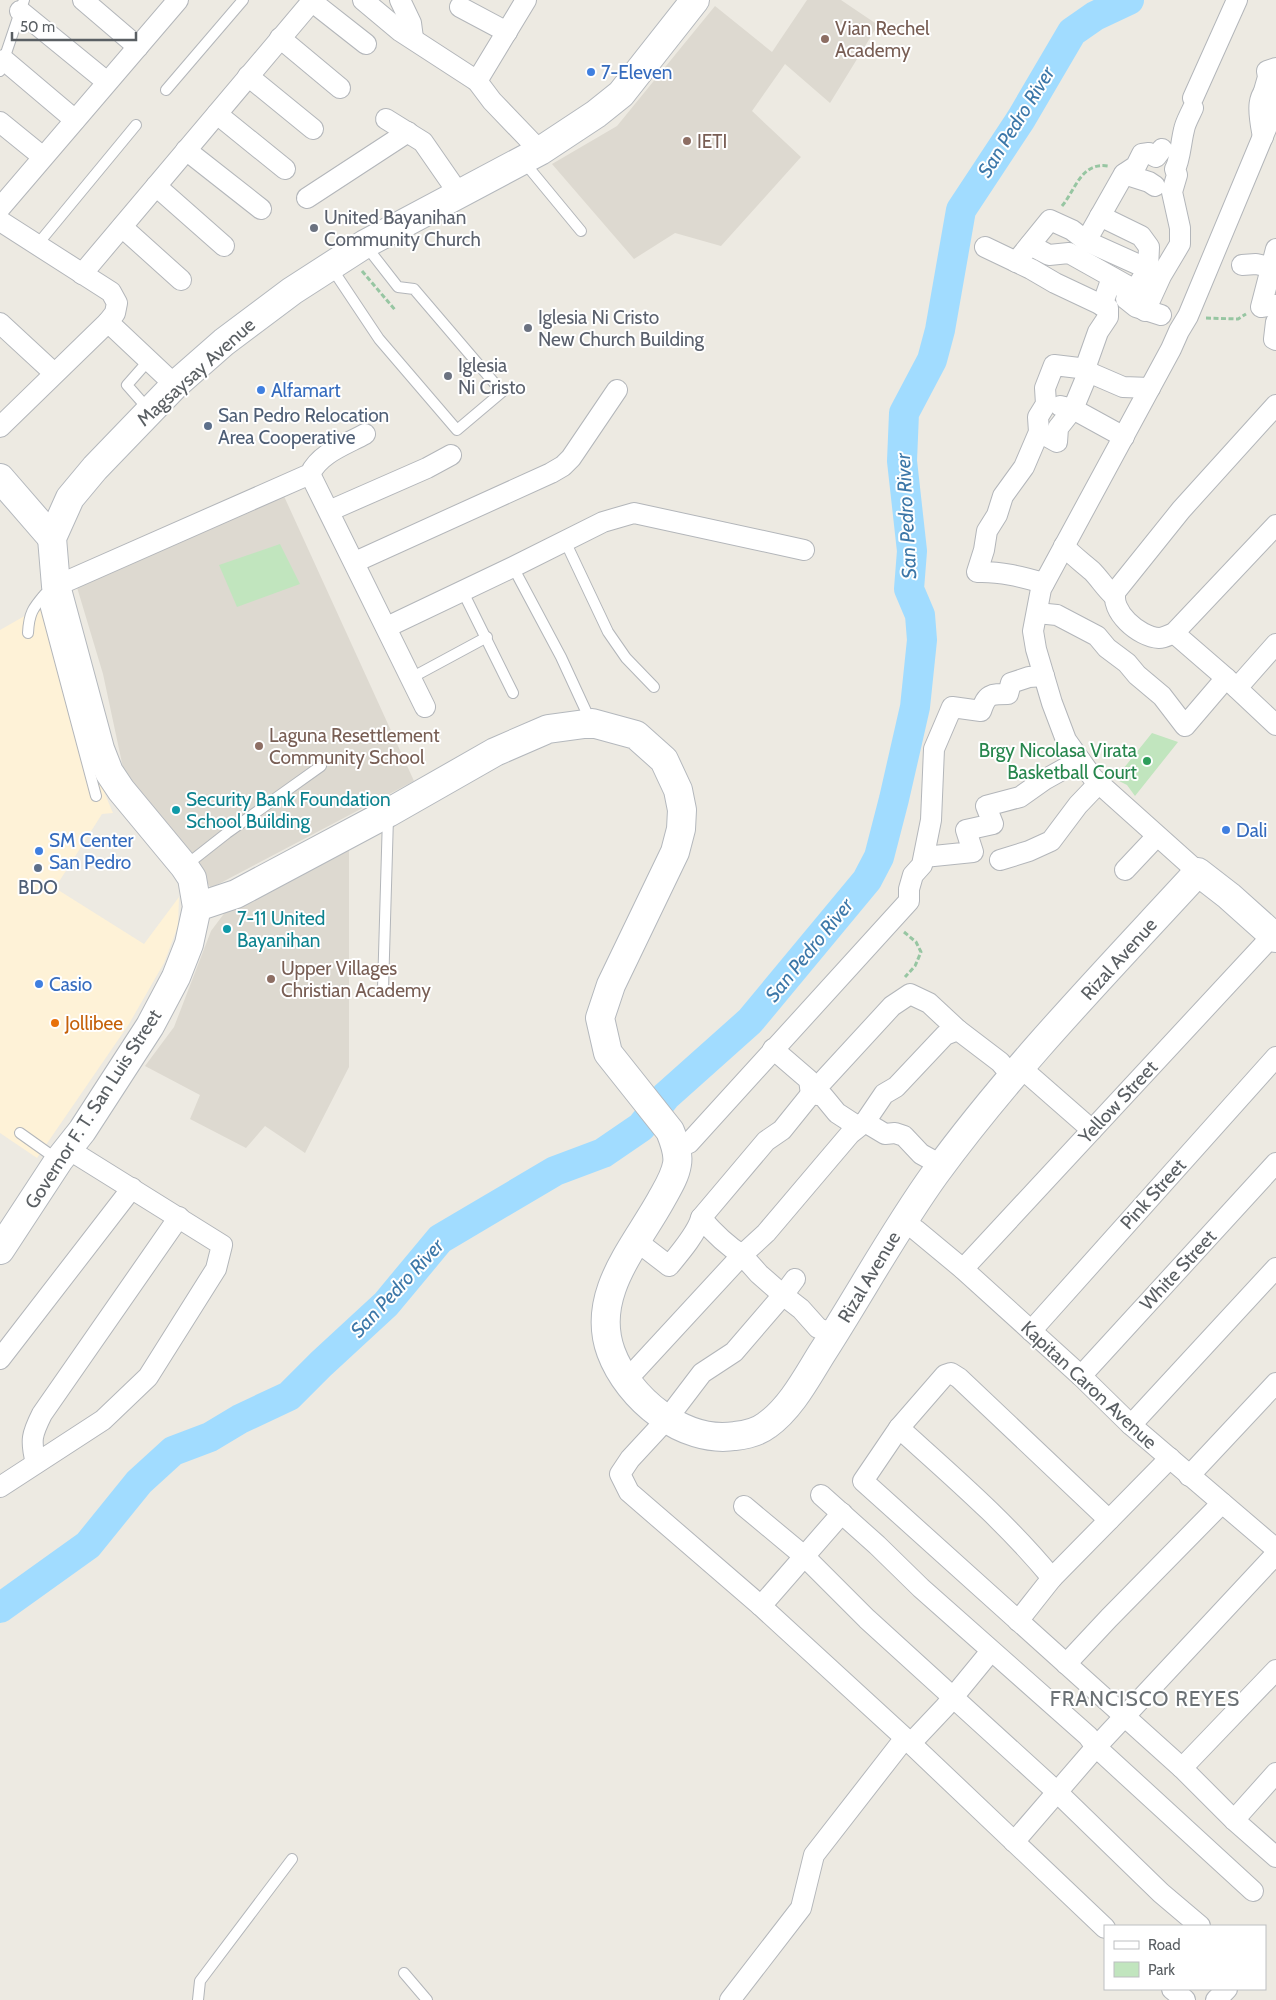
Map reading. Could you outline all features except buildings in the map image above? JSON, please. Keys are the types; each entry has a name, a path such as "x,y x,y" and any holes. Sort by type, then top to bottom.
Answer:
{"main road":[{"name":"Magsaysay Avenue","path":"197,907 192,878 121,790 109,772 50,592 52,538 70,498 95,468 175,385 224,342 292,291 347,255 531,155 596,114 621,94 694,0"},
{"path":"0,478 52,538"},
{"path":"197,907 236,894 388,813 495,752 548,729 592,723 636,735 664,760 678,790 682,810 681,829 675,852 611,986 600,1018 608,1053 670,1134"},
{"path":"1198,872 1274,937"},
{"name":"Rizal Avenue","path":"670,1134 678,1162 673,1178 617,1272 607,1300 605,1327 611,1352 624,1377 644,1401 667,1418 693,1432 724,1438 746,1435 766,1426 788,1403 941,1165 1016,1072 1198,872"},
{"name":"Governor F. T. San Luis Street","path":"0,1250 82,1131 150,1026 176,977 189,944 197,907"}],"street":[{"path":"83,0 138,47"},
{"path":"82,274 312,0 366,44"},
{"path":"368,4 383,4 400,0 411,23 413,38"},
{"path":"477,81 526,0"},
{"path":"1100,216 1141,236 1148,246 1148,269 1136,290 1126,299 1136,307 1153,313 1161,276 1180,244 1180,228 1172,192 1177,175 1175,169 1179,162 1178,154 1184,128 1237,0"},
{"path":"3,197 43,157 76,120 138,47 169,3"},
{"path":"368,4 400,31 477,81 531,155"},
{"path":"22,6 107,82"},
{"path":"460,6 507,32"},
{"path":"280,38 340,88"},
{"path":"2,66 76,120"},
{"path":"1198,872 1099,783 1066,740 1044,676 1033,631 1041,589 1188,316 1263,137 1272,94 1267,71 1276,68"},
{"path":"248,76 313,129"},
{"path":"217,114 286,169"},
{"path":"386,119 423,142 459,194"},
{"path":"0,122 43,157"},
{"path":"307,198 408,132"},
{"path":"1086,241 1124,174 1136,166 1142,154 1149,152 1156,157 1162,149"},
{"path":"186,150 261,209"},
{"path":"1124,174 1149,182 1155,186"},
{"path":"156,186 224,246"},
{"path":"1016,262 1050,220 1072,230 1086,241 1148,269"},
{"path":"0,221 111,292 117,303 115,313 108,322 54,372 0,427"},
{"path":"122,227 181,280"},
{"path":"1030,245 1049,255 1069,253 1136,290"},
{"path":"985,247 1108,308 1108,317 1098,332 1087,363 1088,372 1073,409 1058,428 1057,442 1038,432"},
{"path":"1242,265 1256,264 1274,257 1268,306"},
{"path":"1102,306 1110,283 1136,290"},
{"path":"108,322 175,385"},
{"path":"1276,322 1274,339 1276,340"},
{"path":"0,323 54,372"},
{"path":"1044,583 1013,574 991,571 977,572 984,550 987,531 997,515 1003,496 1024,467 1038,432 1038,417 1046,404 1045,388 1054,365 1079,368 1123,387 1150,388"},
{"path":"355,562 563,466 571,458 617,390"},
{"path":"1046,404 1073,409 1124,437"},
{"path":"1114,596 1135,566 1181,510 1276,404"},
{"path":"50,592 310,474 314,465 323,456 365,434"},
{"path":"330,511 427,468 451,455"},
{"path":"310,474 387,626 425,707"},
{"path":"387,626 513,567 603,522 634,513 804,550"},
{"path":"1064,546 1079,562 1093,572 1103,587 1114,596 1118,611 1144,634 1158,638 1174,633 1276,525"},
{"path":"1037,613 1057,615 1097,636 1107,648 1162,696 1185,726 1276,644"},
{"path":"1174,633 1232,683 1276,725"},
{"path":"670,1134 682,1146 688,1142 909,901 913,875 922,865 931,820 934,749 952,707 981,711 986,698 994,694 1008,694 1011,683 1029,677 1044,676"},
{"path":"924,856 973,852 966,830 993,824 986,806 1020,797 1044,780 1080,760"},
{"path":"1000,860 1029,851 1051,841 1078,806 1099,783"},
{"path":"1125,870 1157,836"},
{"name":"Yellow Street","path":"963,1269 1274,937"},
{"path":"644,1246 669,1266 700,1223 701,1218 766,1141 782,1130 811,1094 892,1006 910,994 929,1003 958,1030 1092,1130"},
{"path":"634,1373 742,1255 766,1233 850,1134 865,1122 884,1094 896,1087 945,1035 958,1030"},
{"path":"774,1049 809,1080 811,1094"},
{"name":"Pink Street","path":"1030,1331 1276,1057"},
{"path":"811,1094 823,1096 837,1112 857,1126 865,1122"},
{"path":"865,1122 885,1134 895,1133 904,1136 921,1154 941,1165"},
{"path":"0,1487 103,1420 148,1377 216,1269 222,1245 132,1188 64,1155"},
{"name":"White Street","path":"1080,1376 1276,1163"},
{"path":"0,1359 132,1188"},
{"path":"36,1463 32,1448 32,1434 42,1414 179,1217"},
{"path":"701,1218 714,1232 742,1255 759,1274 801,1308 818,1328 834,1334"},
{"name":"Kapitan Caron Avenue","path":"903,1222 916,1230 963,1269 1131,1425 1276,1549"},
{"path":"1131,1425 1276,1268"},
{"path":"795,1278 783,1295 734,1352 702,1374 667,1418 630,1459 620,1474 629,1492 761,1606 908,1741 1104,1927"},
{"path":"1109,1520 951,1372 941,1379 899,1428 863,1481 1182,1768 1234,1820 1276,1857"},
{"path":"1189,1476 1276,1383"},
{"path":"899,1428 982,1502 1052,1578"},
{"path":"1018,1621 1052,1578 1170,1458"},
{"path":"821,1495 921,1588 1088,1736 1096,1747 1253,1891"},
{"path":"1066,1664 1222,1503"},
{"path":"744,1506 804,1556 867,1619 1056,1791 1161,1893 1199,1925"},
{"path":"761,1606 842,1513"},
{"path":"1014,1842 1056,1791 1124,1716 1276,1554"},
{"path":"730,2000 801,1908 814,1855 908,1741 945,1707 991,1651"},
{"path":"1182,1768 1276,1670"},
{"path":"1234,1820 1276,1773"},
{"path":"1173,1990 1185,2000"},
{"path":"1216,2000 1226,1990"}],"lane":[{"path":"166,90 244,0"},
{"path":"2,66 22,6"},
{"path":"37,245 136,125"},
{"path":"531,155 581,231"},
{"path":"347,255 398,287 414,289 502,392 457,430 379,339 347,255"},
{"path":"150,360 127,385 150,410"},
{"path":"565,541 608,632 626,658 654,687"},
{"path":"513,567 561,657 592,723"},
{"path":"462,590 513,693"},
{"path":"28,633 28,618 34,607 50,592"},
{"path":"50,592 96,796"},
{"path":"411,678 487,638"},
{"path":"184,866 322,766"},
{"path":"382,989 388,813"},
{"path":"20,1133 64,1155"},
{"path":"198,2000 200,1981 292,1858"},
{"path":"404,1973 427,2000"}],"path":[{"path":"1050,220 1064,204 1089,168 1099,165 1115,168 1124,174"},
{"path":"347,255 396,311"},
{"path":"1188,316 1238,319 1268,306"},
{"path":"891,922 916,942 921,952 915,966 902,982 910,994"}],"shaded area":[{"name":"IETI","path":"807,0 841,0 878,25 830,103 785,64 752,111 801,157 721,246 675,233 634,259 552,164 617,126 715,6 772,52"},
{"path":"283,494 414,781 211,888 125,777 103,674 76,584"},
{"name":"SM Center San Pedro","path":"49,602 97,775 113,813 102,814 55,888 144,944 179,897 178,926 164,963 129,1024 37,1158 0,1133 0,630"},
{"name":"Upper Villages Christian Academy","path":"349,837 349,1067 305,1153 265,1126 246,1148 190,1119 200,1095 145,1066 174,1027 211,931 238,895"}],"green space":[{"path":"280,544 300,584 237,607 219,565"},
{"name":"Brgy Nicolasa Virata Basketball Court","path":"1152,733 1178,742 1135,796 1127,785 1115,779"}],"waterway":[{"name":"San Pedro River","path":"0,1608 88,1545 139,1482 173,1451 210,1437 240,1419 289,1396 386,1304 440,1239 555,1171 603,1153 641,1127 666,1096 750,1021 867,880 879,857 894,799 915,707 922,640 920,615 909,589 912,551 902,461 904,413 932,360 940,330 961,210 1021,119 1072,32 1095,16 1129,0"}],"place":[{"name":"Vian Rechel Academy","path":"825,39"},
{"name":"7-Eleven","path":"591,72"},
{"name":"IETI","path":"687,141"},
{"name":"United Bayanihan Community Church","path":"314,228"},
{"name":"Iglesia Ni Cristo New Church Building","path":"528,328"},
{"name":"Iglesia Ni Cristo","path":"448,376"},
{"name":"Alfamart","path":"261,390"},
{"name":"San Pedro Relocation Area Cooperative","path":"208,426"},
{"name":"Laguna Resettlement Community School","path":"259,746"},
{"name":"Brgy Nicolasa Virata Basketball Court","path":"1147,761"},
{"name":"Security Bank Foundation School Building","path":"176,810"},
{"name":"Dali","path":"1226,830"},
{"name":"SM Center San Pedro","path":"39,851"},
{"name":"BDO","path":"38,868"},
{"name":"7-11 United Bayanihan","path":"227,929"},
{"name":"Upper Villages Christian Academy","path":"271,979"},
{"name":"Casio","path":"39,984"},
{"name":"Jollibee","path":"55,1023"}],"district":[{"name":"FRANCISCO REYES","path":"1145,1698"}]}
